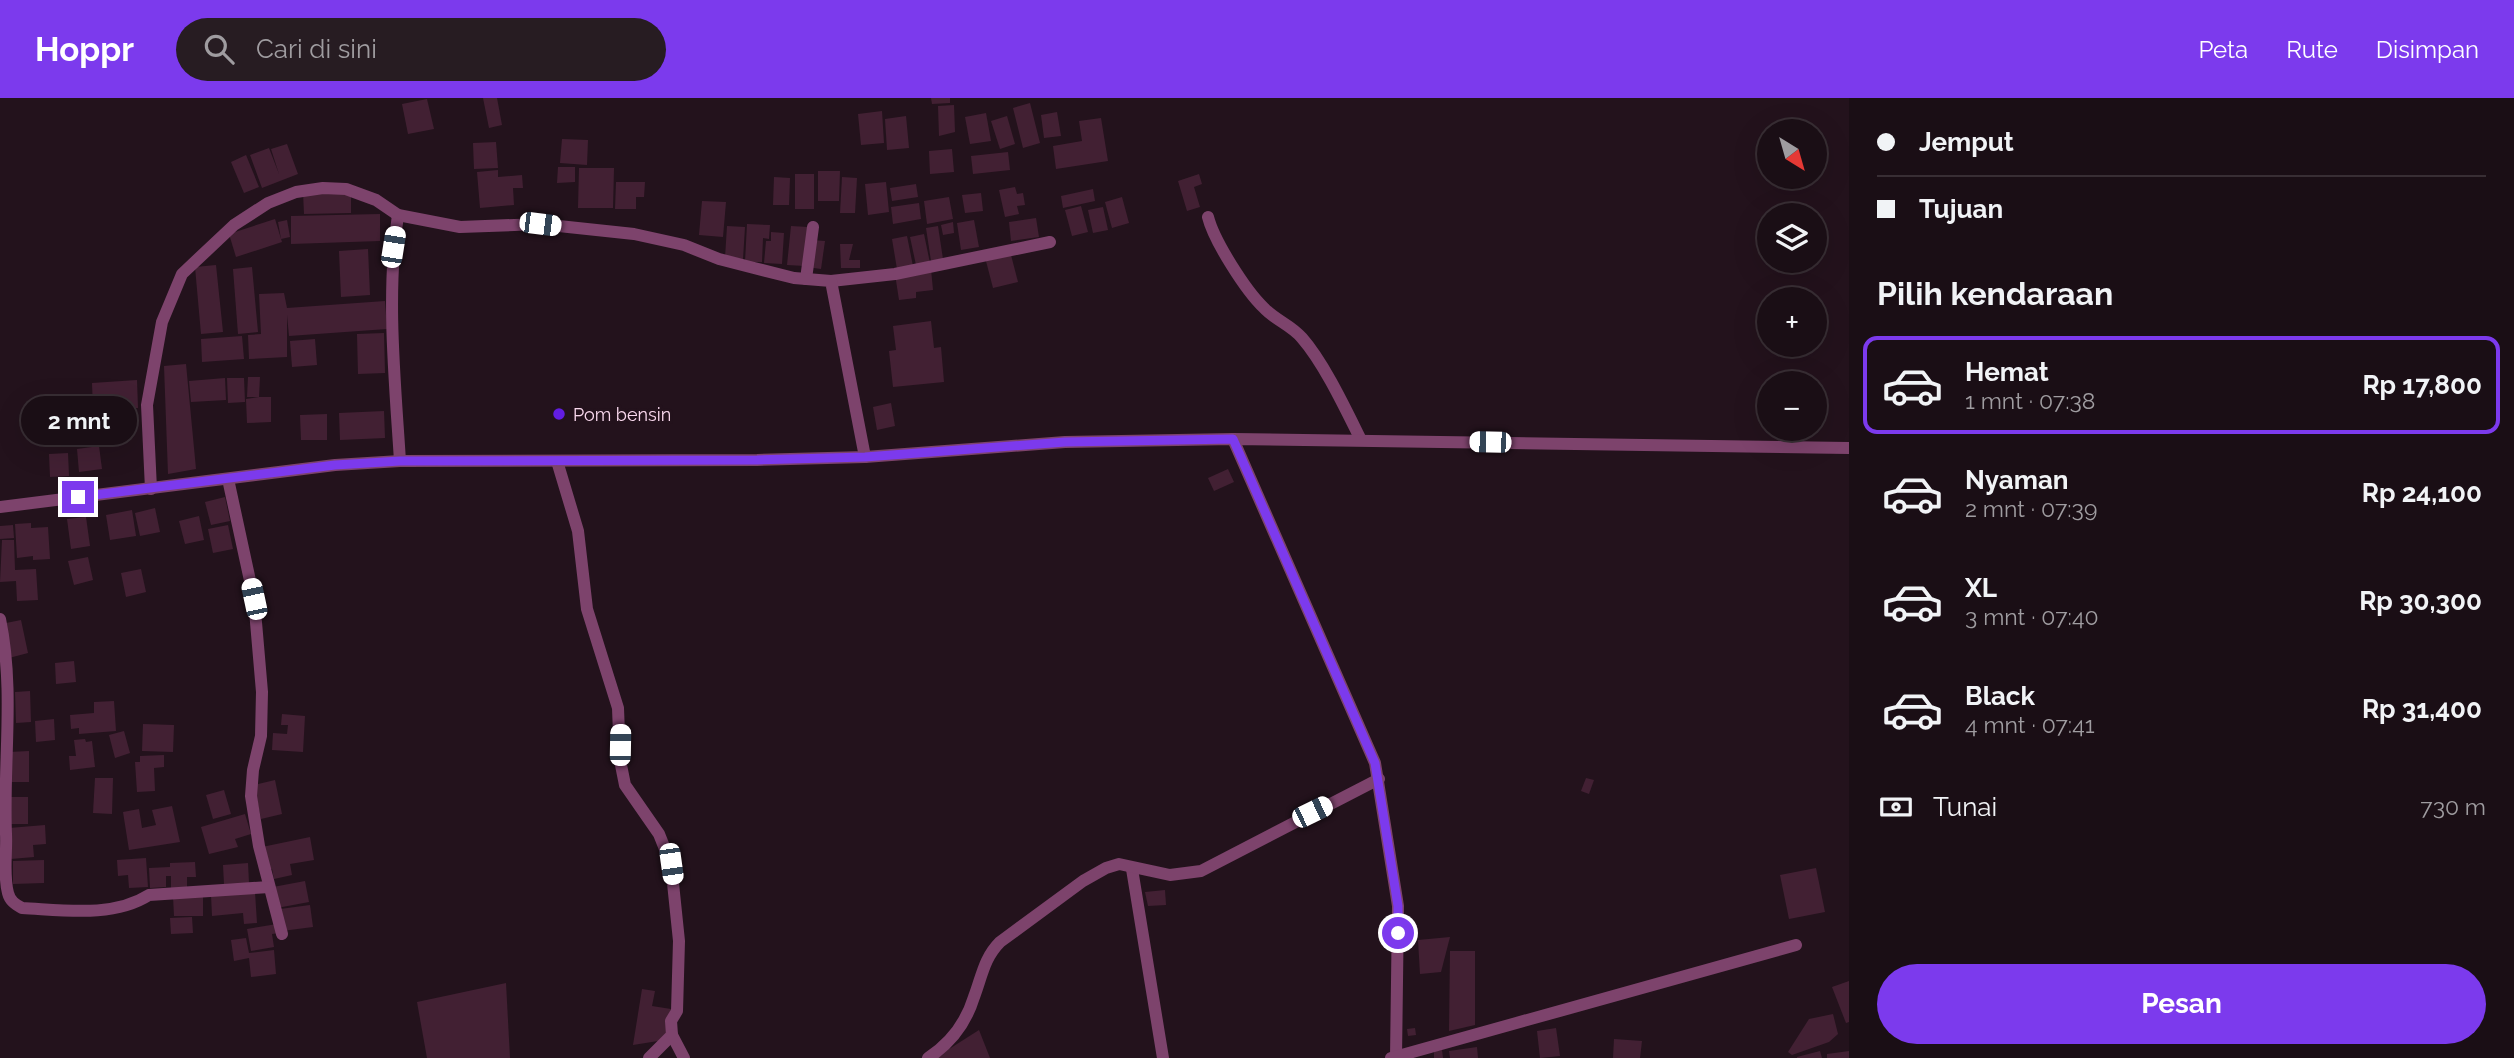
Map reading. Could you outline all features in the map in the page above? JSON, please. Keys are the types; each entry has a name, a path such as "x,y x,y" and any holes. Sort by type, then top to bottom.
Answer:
{"street":[{"path":"150,489 147,404 162,322 182,274 234,225 268,203 296,192 323,188 346,189 376,200 398,215 460,227 540,224 634,234 684,245 719,259 806,279 831,281 895,274 1050,242"},
{"path":"398,215 393,247 395,378 400,461"},
{"path":"1208,217 1221,248 1263,308 1292,328 1307,344 1362,440"},
{"path":"806,279 813,227"},
{"path":"831,281 865,457"},
{"path":"0,507 335,465 400,461 757,460 865,457 1065,442 1233,439 1849,448"},
{"path":"1233,439 1375,763 1398,906 1396,1058"},
{"path":"557,461 578,531 587,609 618,708 620,760 625,785 659,834 671,864 679,941 677,1011 671,1021 672,1035 684,1058"},
{"path":"228,479 254,599 262,692 261,736 253,770 251,796 259,846 282,934"},
{"path":"0,619 6,646 10,708 3,813 5,860 8,894 13,903 22,908 111,909 142,900 149,895 269,887"},
{"path":"928,1058 960,1031 989,953 1083,881 1105,868 1119,864 1132,869 1170,875 1201,871 1379,779"},
{"path":"1132,869 1163,1058"},
{"path":"1390,1058 1796,945"},
{"path":"649,1058 672,1035"}],"building":[{"path":"483,98 497,98 502,125 489,128"},
{"path":"931,98 950,98 950,103 932,104"},
{"path":"427,99 434,129 408,134 402,104"},
{"path":"1030,103 1040,143 1023,148 1013,108"},
{"path":"954,105 955,132 939,136 938,106"},
{"path":"882,111 884,143 861,145 858,114"},
{"path":"1057,112 1061,136 1044,138 1041,115"},
{"path":"986,113 991,141 970,144 965,117"},
{"path":"906,116 909,148 887,150 885,119"},
{"path":"1007,116 1015,144 1000,149 991,121"},
{"path":"1101,118 1108,161 1056,169 1053,146 1082,141 1079,121"},
{"path":"562,139 588,140 587,165 560,163"},
{"path":"496,142 498,168 474,169 473,143"},
{"path":"287,144 298,174 262,188 250,155 269,148 279,174 271,149"},
{"path":"952,149 954,172 930,174 929,151"},
{"path":"1008,152 1010,170 973,174 971,156"},
{"path":"246,155 259,187 244,193 231,162"},
{"path":"558,167 575,167 575,182 557,183"},
{"path":"579,168 614,168 613,208 578,208"},
{"path":"498,170 498,177 522,175 523,188 513,188 514,205 480,208 477,172"},
{"path":"818,171 840,171 839,201 818,201"},
{"path":"795,174 814,174 814,209 795,209"},
{"path":"1199,174 1202,184 1194,187 1200,207 1187,211 1178,181"},
{"path":"774,177 790,178 789,205 773,205"},
{"path":"842,177 857,178 855,213 840,213"},
{"path":"616,182 645,182 644,197 636,197 636,209 615,209"},
{"path":"886,182 889,212 868,215 865,184"},
{"path":"916,184 918,197 892,201 890,188"},
{"path":"1015,187 1017,194 1023,193 1025,205 1017,206 1019,214 1005,217 999,190"},
{"path":"1093,189 1095,201 1063,208 1061,196"},
{"path":"303,192 351,192 351,213 304,214"},
{"path":"981,193 983,211 965,213 962,195"},
{"path":"949,197 953,219 927,224 924,201"},
{"path":"1122,197 1129,223 1112,228 1105,202"},
{"path":"702,201 726,202 723,237 699,235"},
{"path":"919,203 921,219 893,224 891,207"},
{"path":"1081,206 1088,232 1072,236 1065,210"},
{"path":"1103,207 1108,230 1093,233 1088,210"},
{"path":"380,214 380,241 291,244 291,216"},
{"path":"1036,218 1039,237 1011,241 1009,222"},
{"path":"275,219 282,242 236,257 229,234"},
{"path":"287,220 290,237 281,239 278,222"},
{"path":"974,220 979,247 961,250 957,223"},
{"path":"953,222 954,233 943,235 941,225"},
{"path":"747,224 770,225 769,239 763,238 762,262 745,262"},
{"path":"727,226 745,227 743,259 725,258"},
{"path":"791,226 808,227 805,266 787,265"},
{"path":"938,226 943,259 931,261 926,228"},
{"path":"771,232 784,233 782,264 764,263 766,241 771,241"},
{"path":"924,234 930,263 916,265 910,237"},
{"path":"907,236 913,266 897,269 892,239"},
{"path":"811,240 825,241 821,269 807,267"},
{"path":"840,244 853,244 849,260 860,260 860,268 841,268"},
{"path":"368,249 370,295 341,297 339,251"},
{"path":"1011,255 1018,282 993,288 986,261"},
{"path":"216,265 223,332 201,334 195,267"},
{"path":"252,267 258,332 238,334 233,269"},
{"path":"931,269 933,290 916,292 916,298 899,300 895,274"},
{"path":"284,293 287,308 385,301 387,329 289,336 287,315 287,357 249,359 248,335 261,334 259,294"},
{"path":"931,321 934,348 941,347 944,382 893,387 889,351 896,350 893,326"},
{"path":"384,333 385,373 358,374 357,334"},
{"path":"242,336 244,359 202,362 201,339"},
{"path":"315,339 317,365 292,367 290,341"},
{"path":"186,364 196,469 168,474 164,366"},
{"path":"248,377 260,377 259,397 247,397"},
{"path":"225,378 226,400 191,402 189,381"},
{"path":"227,378 244,378 245,402 228,403"},
{"path":"137,380 138,408 93,410 92,383"},
{"path":"271,397 271,422 247,423 246,399"},
{"path":"891,403 895,426 877,430 873,407"},
{"path":"384,411 385,438 340,440 339,413"},
{"path":"98,414 133,414 133,431 107,432 107,426 98,425"},
{"path":"327,414 327,440 301,440 300,415"},
{"path":"99,446 102,469 79,472 77,449"},
{"path":"68,453 69,476 50,477 49,454"},
{"path":"1228,469 1234,482 1214,491 1208,478"},
{"path":"225,497 230,521 211,525 205,502"},
{"path":"155,508 160,532 140,536 135,513"},
{"path":"132,510 136,536 110,540 106,515"},
{"path":"199,516 204,540 185,544 179,521"},
{"path":"86,517 90,546 71,549 67,519"},
{"path":"31,523 31,528 48,527 50,559 33,560 33,556 17,558 15,524"},
{"path":"13,525 14,538 0,539 0,526"},
{"path":"228,525 233,549 213,553 208,529"},
{"path":"2,540 14,540 15,570 36,569 38,600 17,601 16,581 0,582"},
{"path":"88,557 93,580 74,585 68,561"},
{"path":"141,569 146,592 126,597 121,573"},
{"path":"21,620 28,653 9,658 1,624"},
{"path":"74,661 76,682 56,684 55,663"},
{"path":"30,691 31,722 16,723 15,692"},
{"path":"114,701 116,731 79,734 79,728 71,729 70,715 94,713 94,702"},
{"path":"282,714 305,716 303,752 272,750 273,733 287,734 288,725 281,725"},
{"path":"54,719 55,740 36,742 35,721"},
{"path":"143,724 174,725 173,752 142,751"},
{"path":"124,731 130,753 115,758 109,735"},
{"path":"85,739 86,742 92,741 95,767 70,770 69,756 76,756 74,740"},
{"path":"29,751 29,782 10,782 9,752"},
{"path":"164,755 164,767 154,768 155,791 137,792 135,762 140,762 140,756"},
{"path":"95,778 113,778 112,814 93,813"},
{"path":"1586,778 1594,780 1589,794 1581,791"},
{"path":"275,780 282,814 261,819 254,785"},
{"path":"224,790 231,814 213,819 206,795"},
{"path":"7,797 28,797 28,824 7,824"},
{"path":"172,806 180,842 129,850 123,812 139,809 142,828 156,825 152,810"},
{"path":"245,814 251,834 235,839 238,847 209,854 201,827"},
{"path":"45,825 46,844 33,845 34,857 11,859 9,828"},
{"path":"310,837 314,860 290,864 292,875 274,879 272,869 266,870 262,847"},
{"path":"146,858 148,887 129,888 128,875 118,876 117,860"},
{"path":"44,860 44,883 13,884 13,861"},
{"path":"195,862 196,877 187,877 187,888 171,889 171,876 166,876 166,887 150,888 149,868 170,867 170,863"},
{"path":"248,863 249,883 224,884 223,865"},
{"path":"1816,868 1825,912 1789,919 1780,875"},
{"path":"305,881 309,902 277,908 273,887"},
{"path":"1165,890 1166,905 1148,906 1145,892"},
{"path":"255,892 257,923 244,924 243,913 212,916 211,895"},
{"path":"173,896 203,896 203,916 174,916"},
{"path":"310,905 313,927 282,931 280,909"},
{"path":"192,917 193,933 171,934 170,918"},
{"path":"277,924 279,933 272,934 274,947 251,951 247,929"},
{"path":"1450,937 1441,972 1420,974 1418,940"},
{"path":"246,938 249,953 274,950 276,974 251,977 249,958 234,961 231,940"},
{"path":"1450,951 1475,951 1475,1025 1449,1031"},
{"path":"1849,981 1849,1022 1846,1023 1832,987"},
{"path":"506,983 510,1058 427,1058 417,1002"},
{"path":"642,989 655,991 652,1006 671,1009 667,1035 658,1041 633,1045"},
{"path":"1833,1014 1838,1034 1829,1042 1792,1055 1788,1052 1809,1019"},
{"path":"1415,1028 1416,1035 1408,1036 1407,1029"},
{"path":"1556,1028 1560,1056 1540,1058 1537,1031"},
{"path":"979,1030 990,1058 935,1058"},
{"path":"1614,1039 1642,1041 1640,1058 1613,1058"},
{"path":"1477,1047 1478,1058 1450,1058 1449,1051"},
{"path":"1442,1050 1443,1058 1434,1058 1434,1051"},
{"path":"1820,1051 1822,1058 1797,1058 1797,1057"},
{"path":"1849,1051 1849,1058 1827,1058 1827,1054"}],"place":[{"name":"Pom bensin","path":"559,414"}],"route":[{"path":"78,497 335,465 400,461 757,460 865,457 1065,442 1233,439 1375,763 1390,845 1398,906 1398,933"}]}
